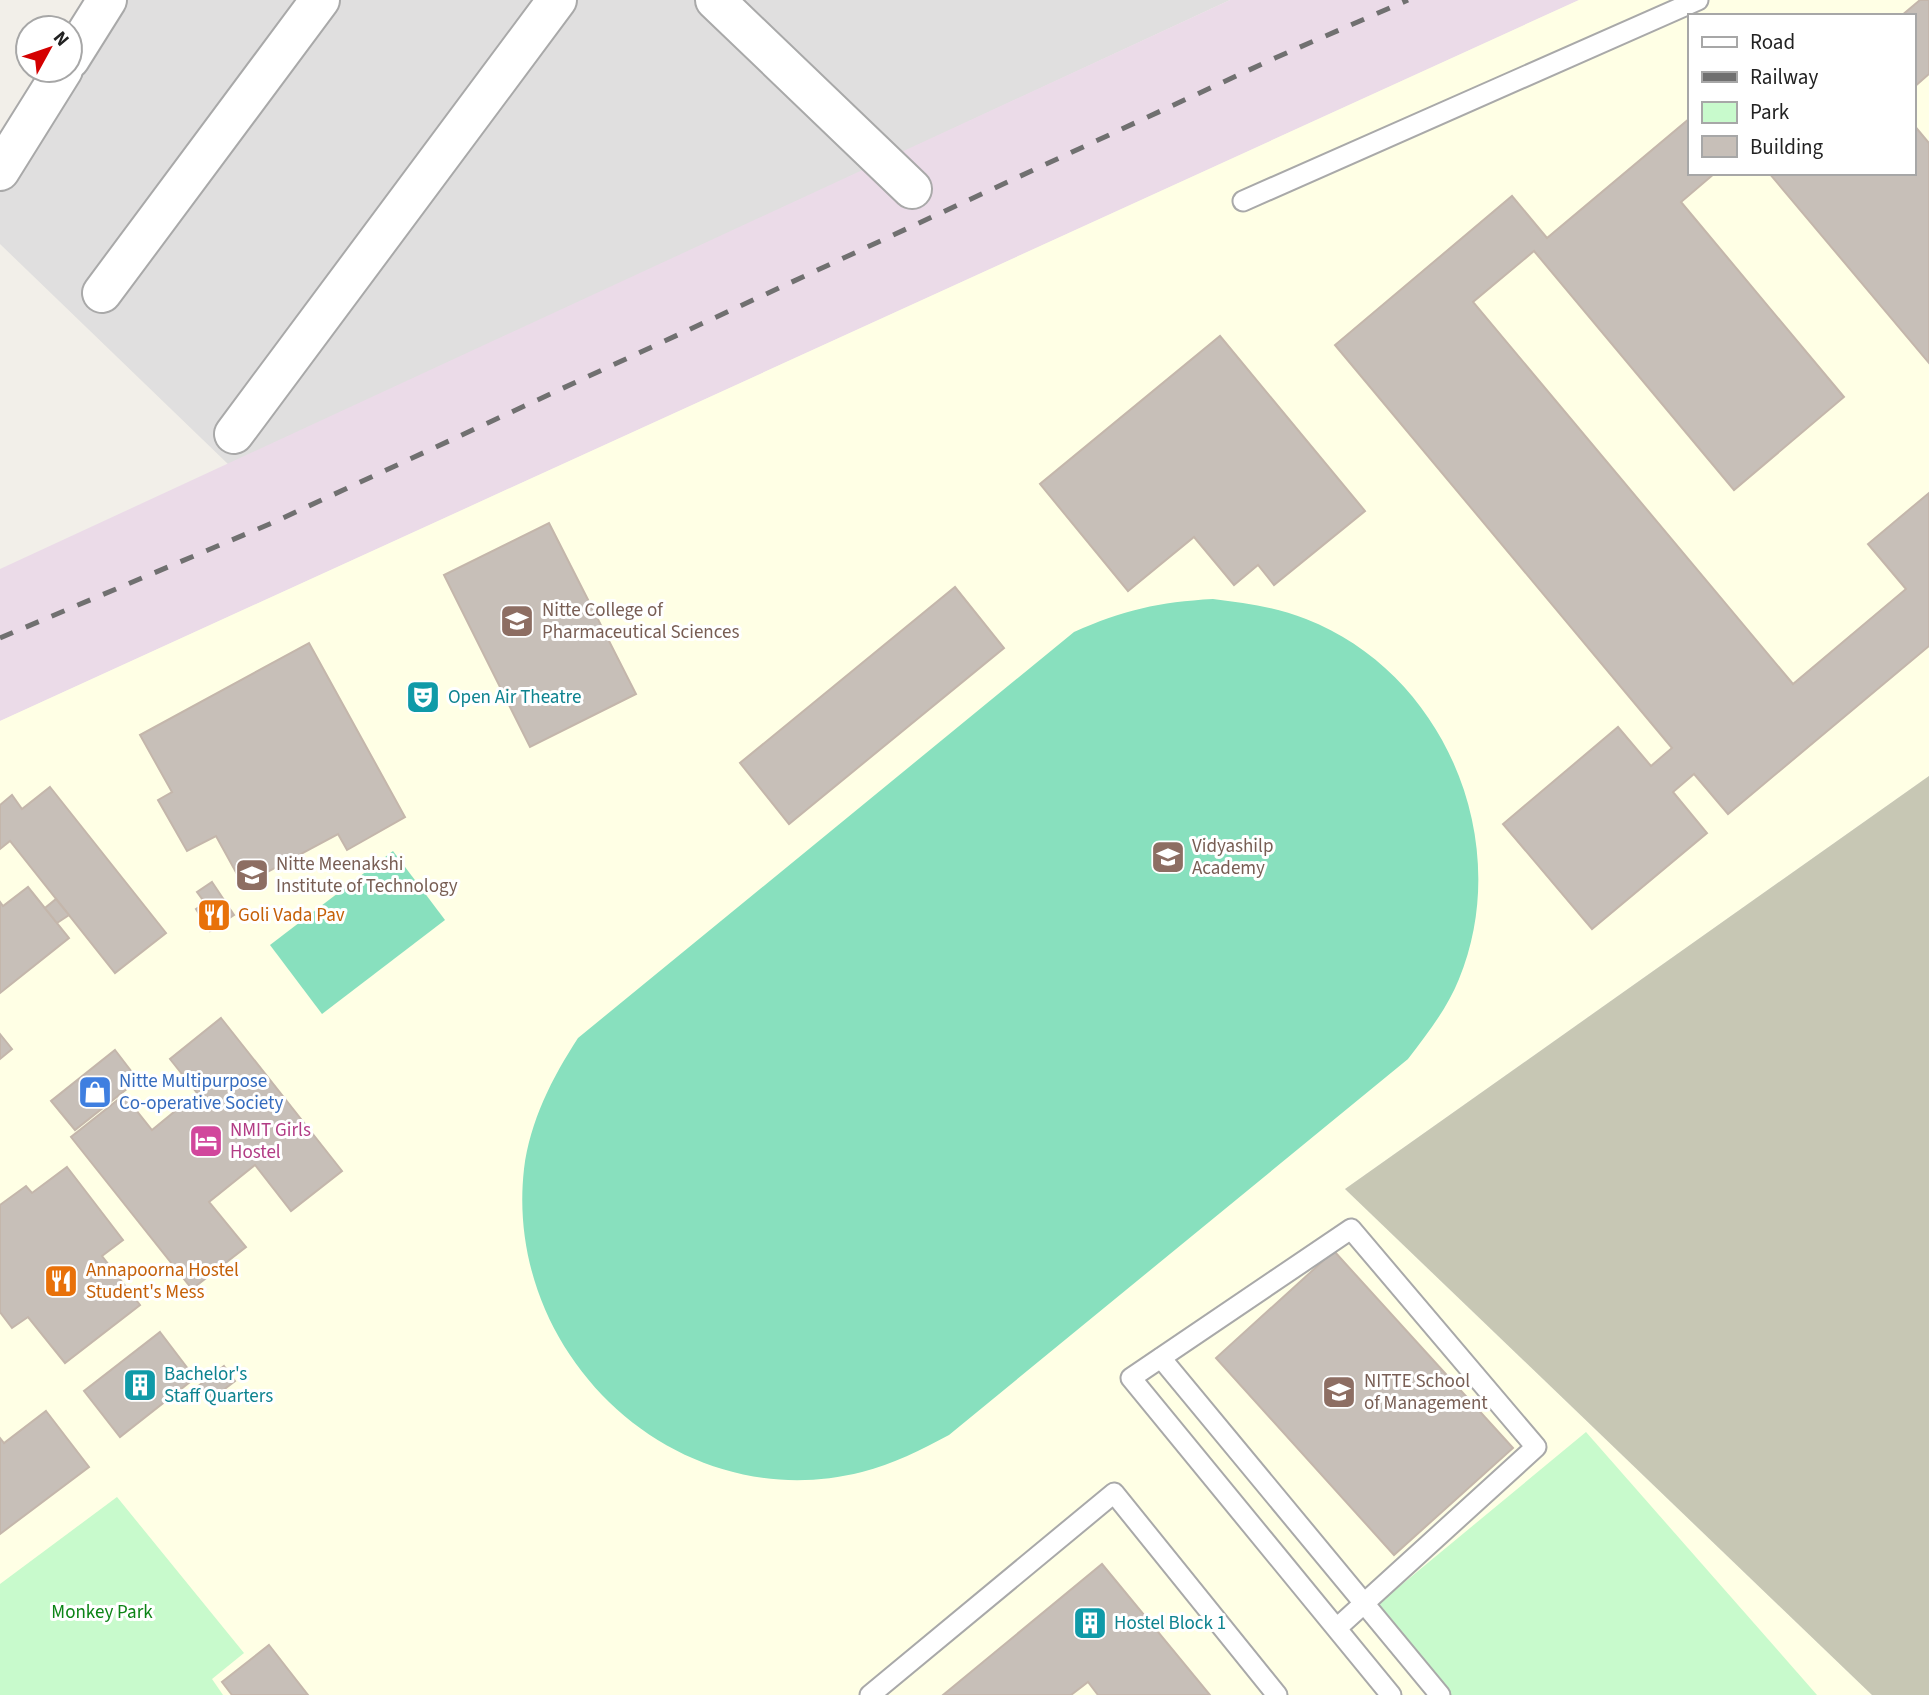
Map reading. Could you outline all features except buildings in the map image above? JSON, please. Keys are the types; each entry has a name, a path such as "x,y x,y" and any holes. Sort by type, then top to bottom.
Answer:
{"street":[{"path":"84,37 107,0"},
{"path":"102,293 320,0"},
{"path":"234,434 558,0"},
{"path":"715,0 912,189"},
{"path":"0,171 54,84"}],"lane":[{"path":"1243,201 1698,0"},
{"path":"1337,1628 1536,1447 1351,1229 1131,1378 1391,1695"},
{"path":"1161,1358 1440,1695"},
{"path":"870,1695 1114,1493 1277,1695"}],"shaded area":[{"path":"127,0 1230,0 229,465 0,244 0,191 71,84 84,84 84,65"},
{"path":"1230,0 1579,0 0,721 0,569"},
{"name":"Vidyashilp Academy","path":"1579,0 1929,0 1929,776 1345,1189 1872,1695 0,1695 0,721"},
{"path":"1929,776 1929,1695 1872,1695 1345,1189"}],"green space":[{"path":"1213,599 1283,611 1306,619 1355,644 1396,679 1430,721 1456,768 1472,819 1478,873 1474,926 1459,979 1443,1011 1408,1059 949,1435 873,1469 793,1480 728,1471 668,1446 615,1408 573,1359 542,1301 525,1237 524,1169 531,1134 551,1084 578,1038 1074,632 1142,608"},
{"path":"393,851 445,920 322,1014 270,945"},
{"path":"1586,1432 1817,1695 1451,1695 1377,1605"},
{"name":"Monkey Park","path":"117,1497 244,1653 212,1679 223,1695 0,1695 0,1584"}],"railway":[{"path":"0,638 272,523 1275,58 1408,0"}],"place":[{"name":"Nitte College of Pharmaceutical Sciences","path":"517,621"},
{"name":"Open Air Theatre","path":"423,697"},
{"name":"Vidyashilp Academy","path":"1168,857"},
{"name":"Nitte Meenakshi Institute of Technology","path":"252,875"},
{"name":"Goli Vada Pav","path":"214,915"},
{"name":"Nitte Multipurpose Co-operative Society","path":"95,1092"},
{"name":"NMIT Girls Hostel","path":"206,1141"},
{"name":"Annapoorna Hostel Student's Mess","path":"61,1281"},
{"name":"Bachelor's Staff Quarters","path":"140,1385"},
{"name":"NITTE School of Management","path":"1339,1392"},
{"name":"Hostel Block 1","path":"1090,1623"}]}
